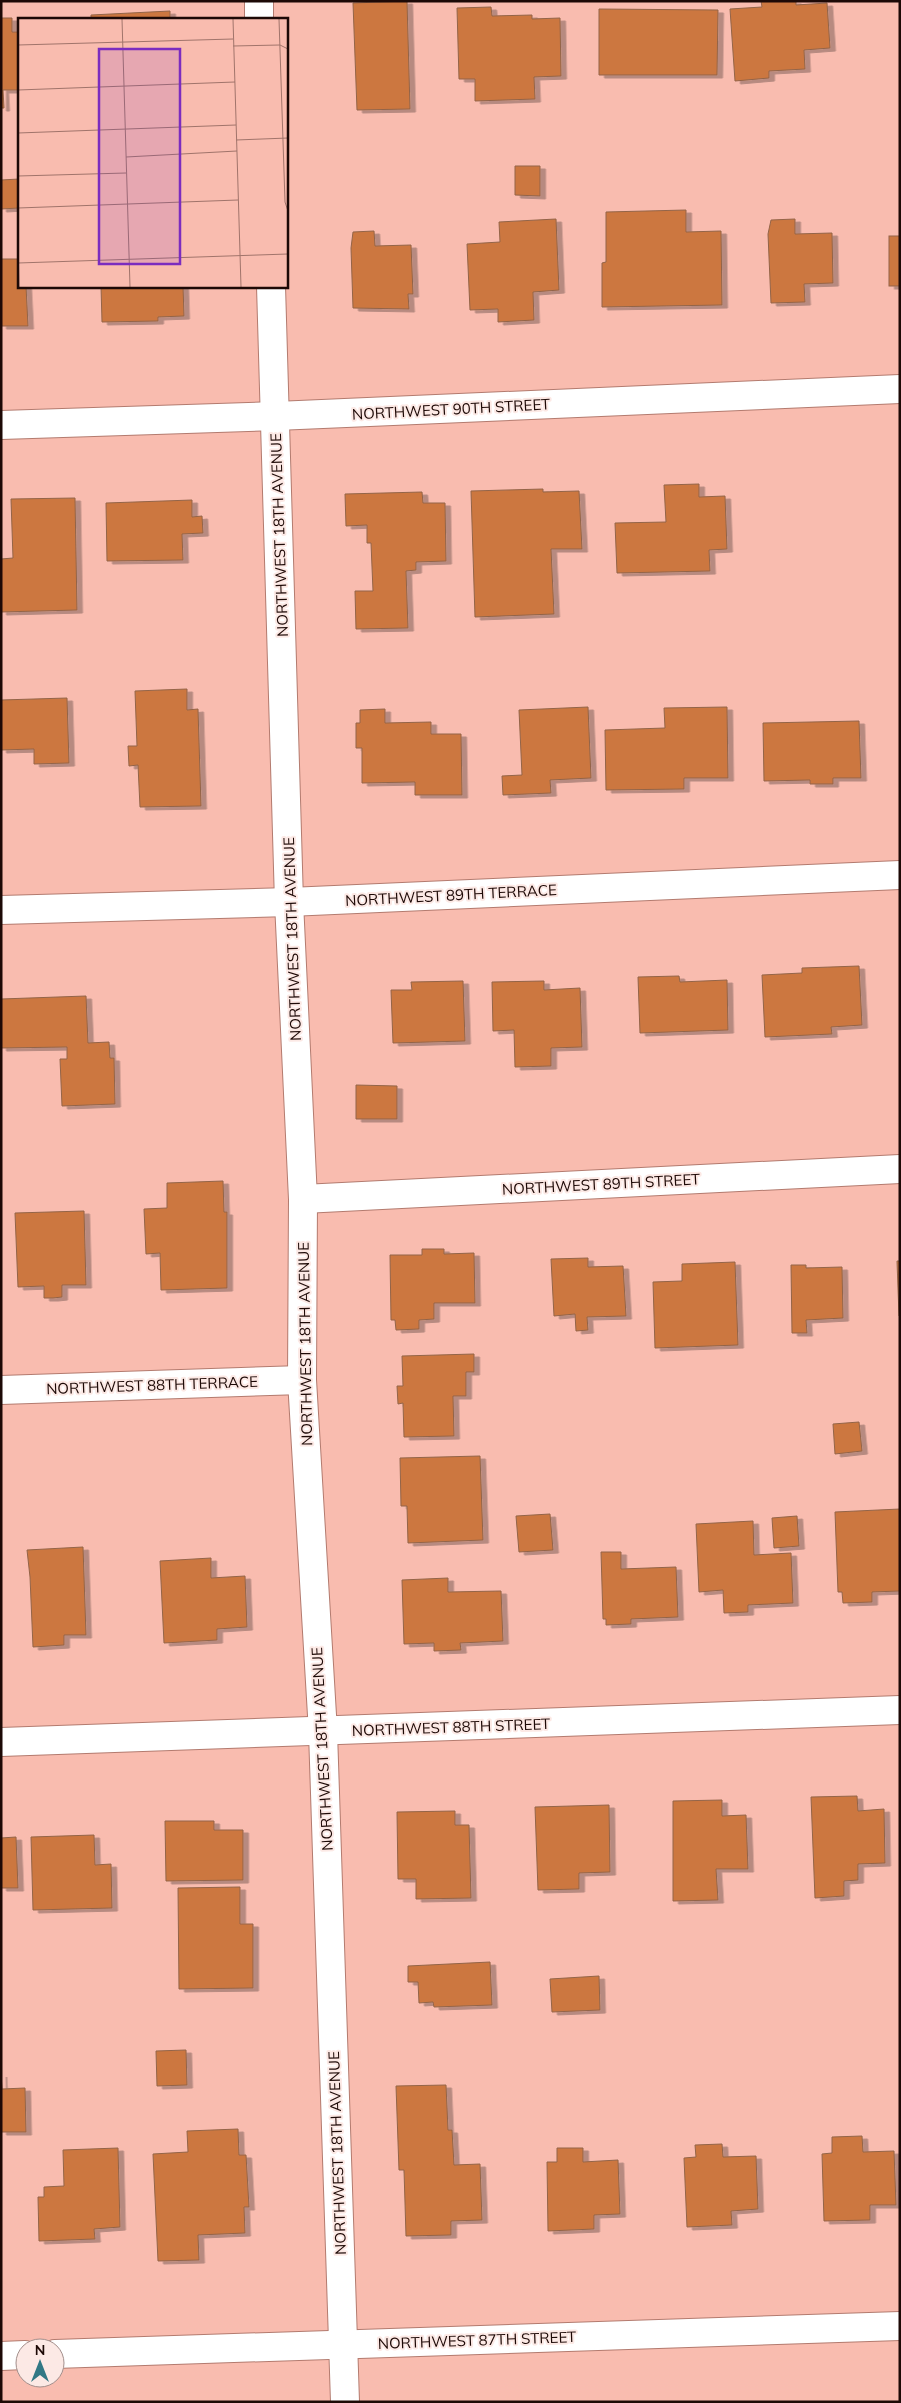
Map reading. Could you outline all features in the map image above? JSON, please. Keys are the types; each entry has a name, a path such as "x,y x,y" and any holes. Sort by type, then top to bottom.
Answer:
{"street":[{"path":"259,1 260,18"},
{"name":"NORTHWEST 18TH AVENUE","path":"271,288 289,902 303,1199 302,1380 323,1732 344,2402"},
{"name":"NORTHWEST 90TH STREET","path":"1,425 276,416 900,389"},
{"name":"NORTHWEST 89TH TERRACE","path":"1,910 289,902 900,875"},
{"name":"NORTHWEST 89TH STREET","path":"303,1199 900,1169"},
{"name":"NORTHWEST 88TH TERRACE","path":"1,1390 302,1380"},
{"name":"NORTHWEST 88TH STREET","path":"1,1742 900,1710"},
{"name":"NORTHWEST 87TH STREET","path":"65,2354 900,2326"},
{"path":"1,2356 15,2355"}],"building":[{"path":"407,1 410,109 357,110 353,3"},
{"path":"761,1 796,1 796,5 827,3 830,48 804,50 805,69 769,71 769,78 735,81 730,9 762,7"},
{"path":"491,7 492,16 532,15 532,19 560,18 561,76 534,77 535,99 475,101 475,79 459,79 457,8"},
{"path":"599,9 718,10 717,75 599,75"},
{"path":"170,11 170,18 91,18 91,15"},
{"path":"1,18 12,18 12,32 18,32 18,90 3,90 4,108 1,108"},
{"path":"515,166 540,166 540,196 515,195"},
{"path":"18,179 18,208 1,209 1,180"},
{"path":"686,210 686,232 721,231 722,305 602,307 602,263 606,262 606,212"},
{"path":"556,219 559,290 533,292 534,320 498,322 498,309 470,310 467,244 500,242 499,222"},
{"path":"795,219 795,234 832,233 833,283 804,284 805,302 771,303 768,234 771,220"},
{"path":"374,231 375,246 411,245 413,294 408,294 409,309 353,308 351,248 353,232"},
{"path":"889,236 900,236 900,286 889,286"},
{"path":"1,259 18,259 18,288 26,288 28,326 1,326"},
{"path":"101,288 183,288 184,316 158,317 158,321 102,322"},
{"path":"699,484 699,497 725,496 727,549 709,550 710,571 617,573 615,523 666,522 664,485"},
{"path":"543,489 543,492 579,491 582,549 551,549 554,614 475,617 471,491"},
{"path":"422,492 423,503 445,503 446,561 416,562 416,570 406,571 408,628 356,629 355,591 373,591 371,543 367,543 367,525 346,526 345,494"},
{"path":"75,498 77,610 1,612 1,559 13,558 11,499"},
{"path":"192,500 192,517 202,516 203,533 182,534 183,560 107,561 106,503"},
{"path":"187,689 187,710 198,709 201,806 140,807 138,765 129,766 128,746 137,746 135,691"},
{"path":"67,698 69,763 34,764 34,749 1,750 1,700"},
{"path":"588,707 591,778 550,780 551,793 503,795 502,776 522,775 519,710"},
{"path":"727,707 728,778 684,778 684,789 606,790 605,730 665,728 664,708"},
{"path":"385,709 385,723 431,722 431,734 461,734 462,795 415,795 415,782 362,783 362,748 356,748 356,723 360,723 360,710"},
{"path":"859,721 861,778 833,778 833,784 810,784 810,780 764,781 763,723"},
{"path":"859,966 862,1025 831,1027 832,1034 765,1037 762,975 802,973 802,968"},
{"path":"679,976 680,982 727,980 728,1030 640,1033 638,977"},
{"path":"463,981 465,1041 393,1043 391,990 412,990 411,982"},
{"path":"544,981 544,990 580,988 582,1047 551,1048 551,1066 515,1067 514,1030 493,1031 492,982"},
{"path":"86,996 88,1043 109,1042 110,1058 114,1058 115,1104 62,1106 60,1059 67,1059 67,1047 1,1048 1,999"},
{"path":"356,1085 397,1086 397,1119 356,1119"},
{"path":"223,1181 224,1212 227,1212 227,1288 161,1290 160,1253 146,1254 144,1209 167,1208 167,1183"},
{"path":"84,1211 86,1285 62,1285 62,1297 53,1298 44,1298 44,1286 18,1287 15,1213"},
{"path":"422,1249 444,1249 444,1254 474,1253 475,1303 434,1303 434,1319 419,1320 419,1329 396,1330 395,1320 391,1320 390,1255 422,1255"},
{"path":"588,1258 588,1267 623,1266 626,1316 587,1317 588,1330 576,1331 575,1314 554,1316 551,1259"},
{"path":"897,1261 900,1261 900,1316 899,1316"},
{"path":"735,1262 738,1345 655,1348 653,1282 682,1281 682,1264"},
{"path":"791,1265 806,1265 806,1268 842,1267 843,1318 806,1320 807,1333 792,1333"},
{"path":"474,1354 474,1372 466,1372 466,1396 453,1396 454,1436 404,1437 403,1403 398,1404 397,1386 403,1386 402,1356"},
{"path":"859,1422 862,1451 835,1454 833,1424"},
{"path":"480,1456 483,1540 408,1543 407,1506 401,1506 400,1458"},
{"path":"900,1509 900,1591 872,1592 872,1602 843,1603 842,1592 838,1592 835,1512"},
{"path":"550,1514 553,1550 519,1552 516,1516"},
{"path":"797,1516 799,1546 774,1548 772,1518"},
{"path":"753,1521 754,1555 791,1553 793,1603 748,1605 748,1612 724,1613 723,1590 699,1592 696,1524"},
{"path":"83,1547 86,1635 64,1635 64,1645 33,1647 27,1550"},
{"path":"601,1552 621,1552 621,1569 676,1567 678,1617 631,1619 631,1624 606,1625 606,1619 603,1619"},
{"path":"211,1558 211,1578 245,1576 247,1627 217,1629 217,1640 164,1643 160,1561"},
{"path":"448,1578 448,1592 501,1591 503,1641 460,1643 461,1650 434,1651 434,1643 404,1644 402,1580"},
{"path":"857,1796 858,1811 884,1809 885,1863 858,1864 858,1880 844,1881 844,1896 815,1898 811,1797"},
{"path":"722,1800 722,1816 746,1815 748,1869 716,1869 718,1900 673,1901 673,1801"},
{"path":"609,1805 610,1872 579,1873 579,1889 538,1890 535,1807"},
{"path":"455,1811 455,1825 469,1825 471,1898 416,1899 416,1879 398,1879 397,1812"},
{"path":"165,1821 214,1821 214,1830 243,1830 243,1880 166,1881"},
{"path":"94,1835 95,1865 111,1864 112,1908 33,1910 31,1837"},
{"path":"16,1837 18,1888 1,1888 1,1838"},
{"path":"240,1887 240,1924 253,1924 253,1988 179,1989 178,1888"},
{"path":"490,1962 492,2005 434,2007 433,2002 419,2003 418,1982 408,1982 408,1966"},
{"path":"599,1976 600,2010 552,2012 550,1979"},
{"path":"186,2050 187,2085 157,2086 156,2051"},
{"path":"1,2074 2,2089 25,2088 26,2132 1,2132"},
{"path":"446,2085 448,2130 452,2130 454,2165 480,2164 482,2220 451,2221 451,2235 406,2236 404,2170 399,2170 396,2086"},
{"path":"238,2129 239,2155 246,2155 249,2207 244,2207 245,2233 198,2235 199,2260 158,2261 153,2154 188,2152 187,2131"},
{"path":"862,2136 863,2152 894,2151 896,2205 870,2205 870,2220 824,2221 822,2154 832,2153 832,2137"},
{"path":"722,2144 723,2157 756,2156 758,2209 731,2211 732,2225 687,2227 684,2158 696,2157 695,2145"},
{"path":"118,2148 120,2227 94,2229 95,2239 39,2241 38,2197 44,2197 44,2187 64,2186 63,2150"},
{"path":"557,2148 583,2148 583,2162 618,2160 620,2214 594,2215 594,2229 548,2231 547,2162 557,2162"}]}
